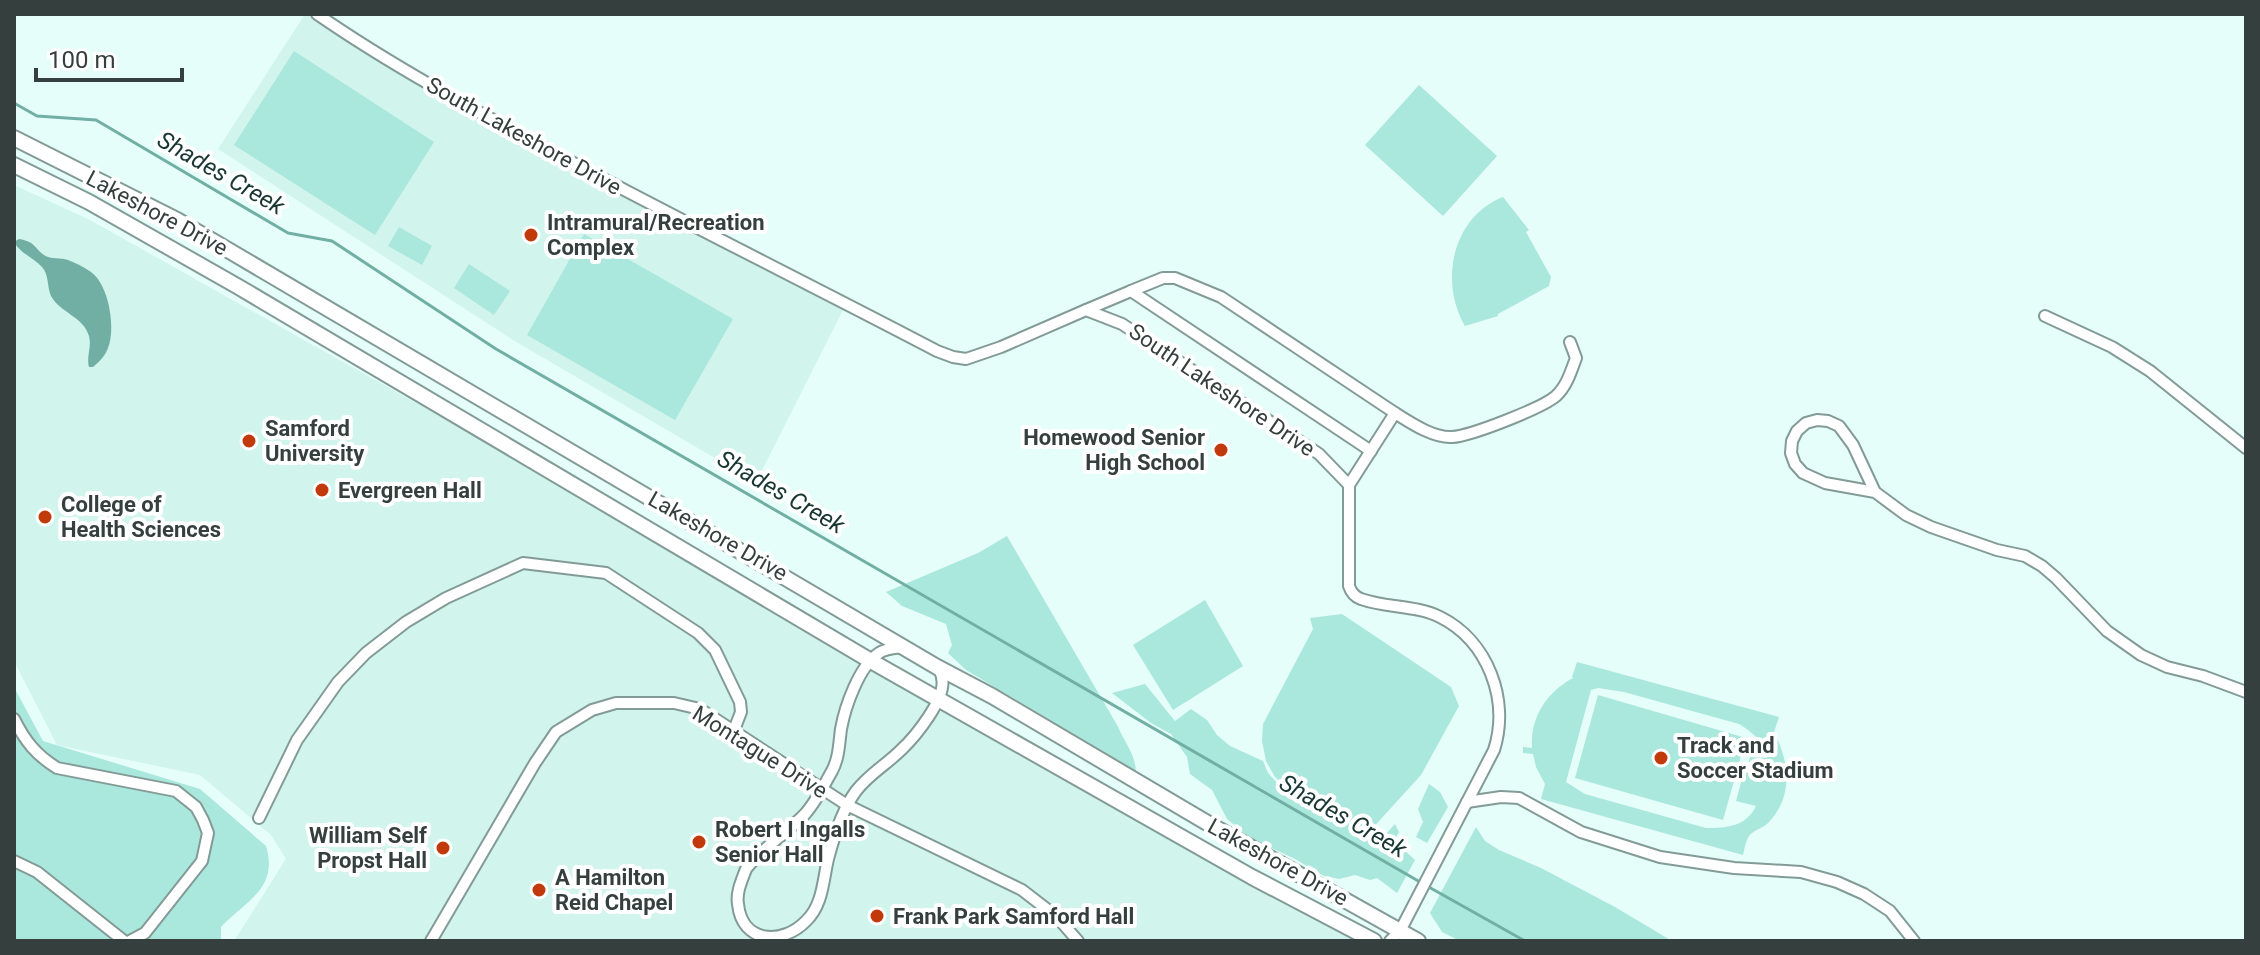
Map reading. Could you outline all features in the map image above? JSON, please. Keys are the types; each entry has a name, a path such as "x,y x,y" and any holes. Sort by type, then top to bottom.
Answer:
{"main road":[{"name":"Lakeshore Drive","path":"14,138 177,220 937,667 992,696 1395,936 1418,941"},
{"name":"Lakeshore Drive","path":"14,165 89,202 343,348 871,661 1252,877 1374,941"},
{"path":"89,202 100,181"}],"street":[{"name":"South Lakeshore Drive","path":"317,14 351,38 478,113 696,229 953,357 966,359 1001,347 1163,278 1175,278 1221,297 1395,413 1440,436 1452,437 1479,430 1555,397 1563,389 1576,358 1570,342"},
{"name":"South Lakeshore Drive","path":"1131,291 1371,451"},
{"name":"South Lakeshore Drive","path":"1086,310 1122,324 1293,436 1319,454 1349,485"},
{"path":"2045,316 2112,347 2150,371 2246,448"},
{"path":"1395,413 1350,481 1349,586 1352,593 1361,599 1416,609 1439,617 1461,631 1488,666 1495,685 1500,721 1494,750 1395,936"},
{"path":"1875,492 1853,445 1839,426 1817,420 1806,423 1797,431 1791,453 1803,473 1825,483 1875,492 1906,515 1931,527 1997,550 2025,556 2042,566 2107,631 2141,655 2167,667 2246,692"},
{"path":"259,818 297,740 338,682 366,653 406,622 446,598 523,563 606,573 698,633 715,650 741,708 734,730"},
{"path":"905,647 884,650 871,661 845,709 834,768 807,812 746,869 738,904 739,913 752,930 762,936 783,937 798,929 811,916 819,903 834,838 847,805 869,776 912,739 939,698 943,685 937,667"},
{"name":"Montague Drive","path":"431,941 556,732 592,710 616,703 674,703 700,709 847,805 1022,890 1057,917 1078,941"},
{"path":"14,719 30,747 57,768 176,791 196,807 203,820 208,833 202,861 145,933 130,941"},
{"path":"1464,807 1501,797 1519,798 1581,832 1660,857 1734,868 1801,872 1837,882 1864,894 1890,911 1914,941"},
{"path":"14,861 37,872 124,941"}],"shaded area":[{"name":"Intramural/Recreation Complex","path":"305,14 317,14 443,92 846,304 756,482 513,340 218,149"},
{"path":"294,51 434,142 375,235 234,145"},
{"path":"1419,85 1497,156 1443,216 1365,145"},
{"name":"Samford University","path":"14,185 90,220 1375,941 234,941 286,859 271,835 200,775 57,745 14,661"},
{"path":"1503,197 1529,230 1526,232 1551,277 1549,286 1498,316 1465,326 1453,290 1455,252 1472,219 1486,206"},
{"path":"399,227 432,246 422,265 388,246"},
{"path":"584,234 733,319 675,420 527,335"},
{"path":"19,239 31,243 47,257 65,259 83,267 97,278 109,307 111,330 108,348 93,367 89,367 88,363 90,340 86,329 55,302 44,270 17,246 14,242"},
{"path":"469,264 510,291 494,315 454,288"},
{"path":"1007,536 1117,725 1136,771 966,670 948,653 952,645 946,624 902,606 886,592 978,553"},
{"path":"1205,600 1243,666 1173,710 1133,645"},
{"path":"1342,614 1451,687 1459,706 1421,775 1369,832 1282,783 1266,761 1262,741 1263,724 1313,629 1310,618"},
{"path":"1577,662 1779,717 1774,732 1786,766 1786,789 1777,812 1749,836 1743,855 1541,799 1545,784 1533,754 1523,753 1523,747 1532,748 1534,726 1542,707 1555,690 1572,677","holes":["1598,688 1624,692 1739,724 1757,738 1767,758 1750,757 1749,762 1767,765 1763,780 1764,774 1745,768 1736,801 1756,806 1752,813 1728,827 1706,828 1585,794 1566,782 1591,690"]},
{"path":"1145,684 1175,721 1191,709 1207,720 1217,735 1230,746 1263,761 1268,773 1281,787 1367,833 1385,835 1395,824 1399,832 1394,841 1415,860 1397,893 1377,878 1370,880 1355,875 1339,879 1324,876 1250,838 1227,819 1212,790 1190,774 1187,757 1171,734 1112,693"},
{"path":"14,687 43,741 200,789 266,846 269,861 264,884 221,927 221,941 14,941"},
{"name":"Track and Soccer Stadium","path":"1598,695 1746,738 1723,820 1575,778"},
{"path":"1429,784 1440,792 1448,807 1427,843 1416,837 1423,822 1418,809"},
{"path":"1476,827 1485,841 1499,850 1541,868 1672,941 1460,941 1442,932 1430,913"}],"waterway":[{"name":"Shades Creek","path":"14,103 37,116 96,120 288,233 332,241 496,349 1420,882"},
{"name":"Shades Creek","path":"1427,886 1525,941"}],"place":[{"name":"Intramural/Recreation Complex","path":"531,235"},
{"name":"Samford University","path":"249,441"},
{"name":"Homewood Senior High School","path":"1221,450"},
{"name":"Evergreen Hall","path":"322,490"},
{"name":"College of Health Sciences","path":"45,517"},
{"name":"Track and Soccer Stadium","path":"1661,758"},
{"name":"Robert I Ingalls Senior Hall","path":"699,842"},
{"name":"William Self Propst Hall","path":"443,848"},
{"name":"A Hamilton Reid Chapel","path":"539,890"},
{"name":"Frank Park Samford Hall","path":"877,916"}]}
